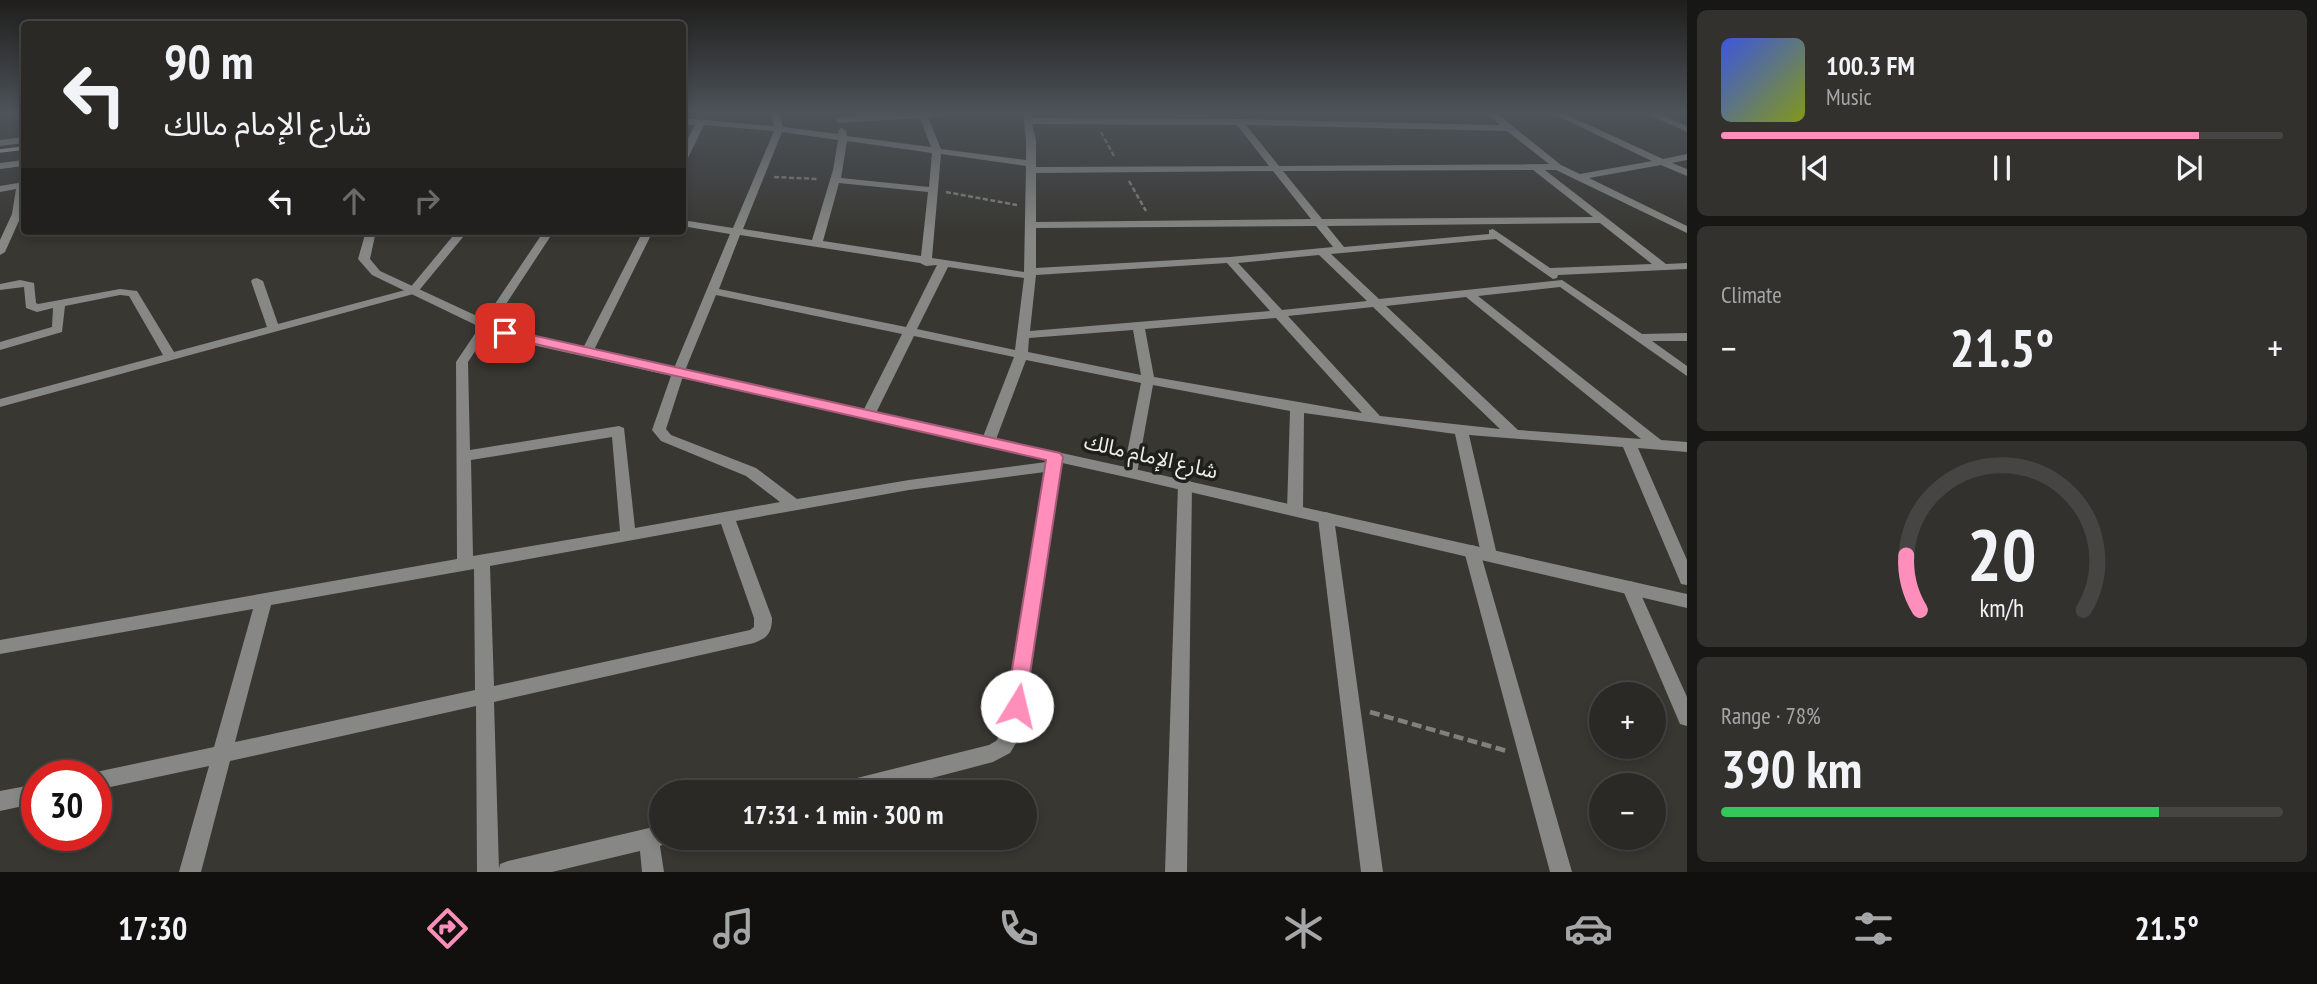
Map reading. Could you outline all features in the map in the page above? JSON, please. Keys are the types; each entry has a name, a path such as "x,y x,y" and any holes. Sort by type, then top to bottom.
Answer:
{"street":[{"path":"769,153 678,373 661,423 661,435 751,472 795,506"},
{"path":"816,245 841,153"},
{"path":"926,262 937,153"},
{"path":"947,153 1031,167 1275,170 1558,167"},
{"path":"988,442 1021,356 1030,274 1030,153"},
{"path":"1262,153 1341,250"},
{"path":"1540,153 1558,167 1687,230"},
{"path":"1642,153 1687,173"},
{"path":"1580,177 1687,157"},
{"path":"0,166 21,163"},
{"path":"1535,167 1663,267"},
{"path":"834,180 933,190"},
{"path":"0,189 21,186"},
{"path":"0,252 12,227 21,193"},
{"path":"1029,225 1602,219"},
{"path":"1478,220 1687,372"},
{"path":"686,224 943,265 1030,274 1230,260 1498,236"},
{"path":"12,227 21,226"},
{"name":"شارع الإمام مالك","path":"370,235 364,251 364,260 368,267 488,326 523,339 988,442 1054,461 1185,485 1687,601"},
{"path":"0,403 413,291 460,235"},
{"path":"488,872 486,697 464,456 462,362 546,235"},
{"path":"587,352 646,235"},
{"path":"1322,252 1515,435"},
{"path":"1230,260 1377,420"},
{"path":"868,415 943,265"},
{"path":"1547,271 1687,266"},
{"path":"257,281 274,328"},
{"path":"0,287 25,283 30,285 31,306 59,304 120,292 134,293 171,356"},
{"path":"1023,335 1278,314 1562,283"},
{"path":"713,290 1021,356 1377,420 1515,435 1687,447"},
{"path":"1468,293 1658,444"},
{"path":"0,346 58,329 59,304"},
{"path":"1130,473 1148,379 1139,327"},
{"path":"1639,338 1687,337"},
{"path":"1295,511 1297,406"},
{"path":"1461,429 1481,553 1529,757 1560,872"},
{"path":"464,456 619,431 628,534"},
{"path":"1628,443 1687,579"},
{"path":"1,649 264,598 1054,461 1013,733 1003,747 993,753 888,780"},
{"path":"1176,872 1185,485"},
{"path":"112,778 486,697 760,633 763,630 763,618 727,518"},
{"path":"1326,518 1372,872"},
{"path":"1630,588 1687,718"},
{"path":"190,872 264,598"},
{"path":"0,801 21,796"},
{"path":"510,872 649,837"},
{"path":"653,872 654,850"}],"path":[{"path":"758,176 834,180"},
{"path":"933,190 1030,207"},
{"path":"1351,707 1529,757"}],"route":[{"path":"505,333 1054,457 1017,706"}]}
